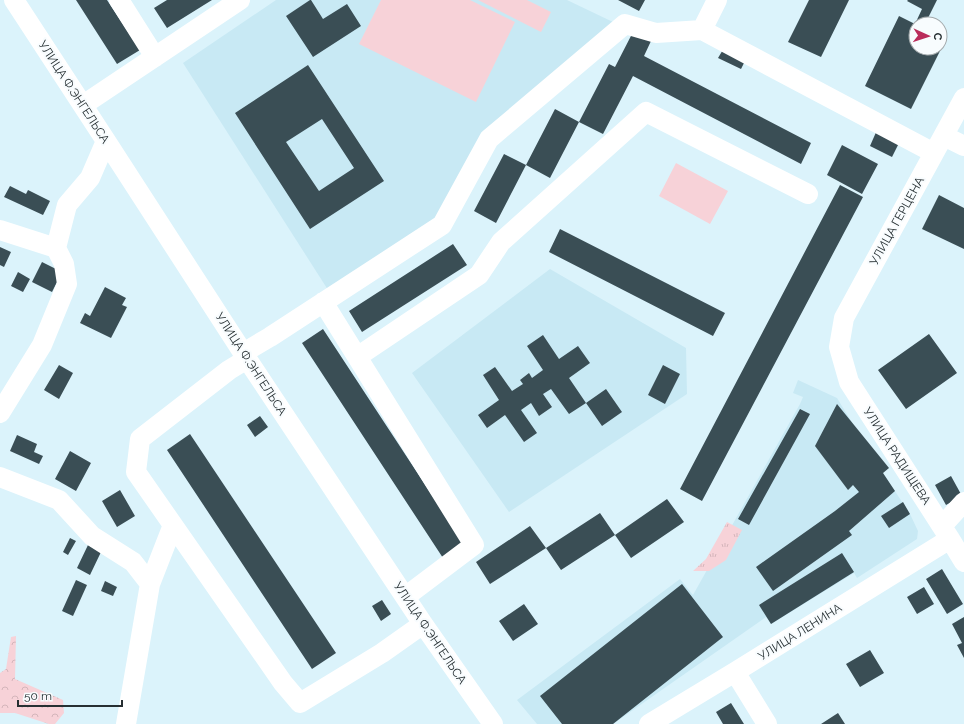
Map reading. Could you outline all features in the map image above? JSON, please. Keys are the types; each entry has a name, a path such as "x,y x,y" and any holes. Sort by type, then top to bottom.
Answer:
{"street":[{"name":"УЛИЦА Ф.ЭНГЕЛЬСА","path":"14,0 245,356 423,624 493,724"},
{"path":"119,0 155,56"},
{"path":"83,105 240,0"},
{"path":"702,30 717,0"},
{"path":"423,624 382,653 300,703 283,684 136,472 140,439 270,337 442,225 489,140 625,24 656,33 702,30 934,153"},
{"name":"УЛИЦА ГЕРЦЕНА","path":"839,347 844,318 964,98"},
{"path":"357,356 479,275 501,242 646,112 808,194"},
{"path":"944,136 964,146"},
{"path":"0,413 42,345 67,284 64,264 56,248 67,205 90,178 106,141"},
{"path":"0,230 56,248"},
{"path":"323,302 474,545 405,597"},
{"name":"УЛИЦА РАДИЩЕВА","path":"839,347 849,382 964,562"},
{"path":"0,477 59,500 92,536 133,562 150,584"},
{"name":"УЛИЦА ЛЕНИНА","path":"649,724 734,672 946,533 964,502"},
{"path":"126,724 150,584 173,525"},
{"path":"734,672 767,724"}],"shaded area":[{"path":"276,0 567,0 613,22 483,132 439,220 330,293 183,63"},
{"path":"550,269 686,348 687,394 509,512 412,373"},
{"path":"798,380 837,398 910,514 918,531 917,539 857,578 854,573 771,624 766,617 613,724 537,724 517,700 680,579 693,595 800,404 803,397 793,393"}],"green space":[{"path":"381,0 470,0 515,22 476,102 359,44"},
{"path":"478,0 527,0 551,12 541,32"},
{"path":"676,163 728,191 710,224 659,196"},
{"path":"727,522 742,530 726,560 709,571 693,571 706,559"},
{"path":"16,636 15,679 63,700 64,713 55,724 49,724 15,713 0,713 0,673 6,669 11,637"}],"building":[{"path":"76,0 107,0 140,50 117,64"},
{"path":"167,0 212,0 167,28 154,8"},
{"path":"310,0 323,19 347,4 361,26 313,57 286,16"},
{"path":"618,0 645,0 639,11"},
{"path":"809,0 849,0 821,57 788,42"},
{"path":"937,0 929,16 919,16 922,9 907,1"},
{"path":"899,16 908,20 908,56 938,56 911,109 865,86"},
{"path":"633,32 651,41 644,56 811,143 801,164 633,76 603,134 579,122 609,64 615,67"},
{"path":"724,48 746,59 741,69 718,58"},
{"path":"308,65 384,181 310,229 235,113","holes":["322,119 354,168 319,191 286,142"]},
{"path":"555,109 579,122 550,178 526,165"},
{"path":"877,130 900,141 892,157 870,146"},
{"path":"842,145 878,164 862,194 827,175"},
{"path":"504,154 526,165 496,223 474,211"},
{"path":"840,185 863,197 702,501 680,489"},
{"path":"10,186 26,194 28,190 50,201 43,215 4,197"},
{"path":"939,195 964,208 964,249 922,229"},
{"path":"560,229 725,313 713,336 549,252"},
{"path":"453,244 467,265 362,332 349,311"},
{"path":"0,247 11,252 4,267 0,265"},
{"path":"42,262 62,272 52,292 32,282"},
{"path":"18,272 30,279 23,292 11,286"},
{"path":"105,287 126,298 122,305 127,307 111,338 80,323 85,313 90,316"},
{"path":"323,329 464,544 443,558 302,343"},
{"path":"929,334 957,373 906,409 878,370"},
{"path":"543,335 559,359 578,346 590,363 569,378 586,403 569,414 551,389 543,394 552,407 539,416 531,403 521,410 537,433 524,442 505,415 487,428 478,415 499,400 483,375 495,367 512,391 523,384 520,380 529,373 532,378 543,370 527,346"},
{"path":"59,365 73,373 59,399 44,390"},
{"path":"663,365 680,374 665,404 648,395"},
{"path":"606,389 622,412 602,426 586,403"},
{"path":"837,404 889,468 883,473 895,491 849,531 852,535 773,591 756,567 835,511 859,492 853,485 848,490 815,446"},
{"path":"800,409 810,414 749,525 738,519"},
{"path":"260,416 268,427 255,437 247,425"},
{"path":"190,434 336,653 312,669 167,450"},
{"path":"17,435 37,444 34,452 43,456 39,464 10,451"},
{"path":"70,451 91,463 76,491 55,479"},
{"path":"951,476 962,496 946,505 935,485"},
{"path":"120,490 135,516 117,527 102,501"},
{"path":"667,499 684,522 631,558 615,535"},
{"path":"903,502 910,514 889,528 881,516"},
{"path":"600,513 615,535 561,570 546,548"},
{"path":"530,526 546,548 490,584 476,562"},
{"path":"70,538 76,541 68,555 63,552"},
{"path":"88,545 101,552 90,575 77,568"},
{"path":"842,553 854,572 771,624 759,605"},
{"path":"942,569 963,604 947,614 926,579"},
{"path":"76,580 87,585 73,616 62,611"},
{"path":"105,581 117,587 113,596 101,591"},
{"path":"682,584 723,637 613,724 562,724 540,696"},
{"path":"924,587 934,604 917,614 907,597"},
{"path":"382,600 391,614 381,621 372,606"},
{"path":"524,604 538,624 513,641 499,621"},
{"path":"964,617 964,658 957,645 962,643 952,624"},
{"path":"870,650 884,673 860,687 846,664"},
{"path":"731,703 744,724 723,724 716,712"},
{"path":"838,713 845,724 821,724"}]}
